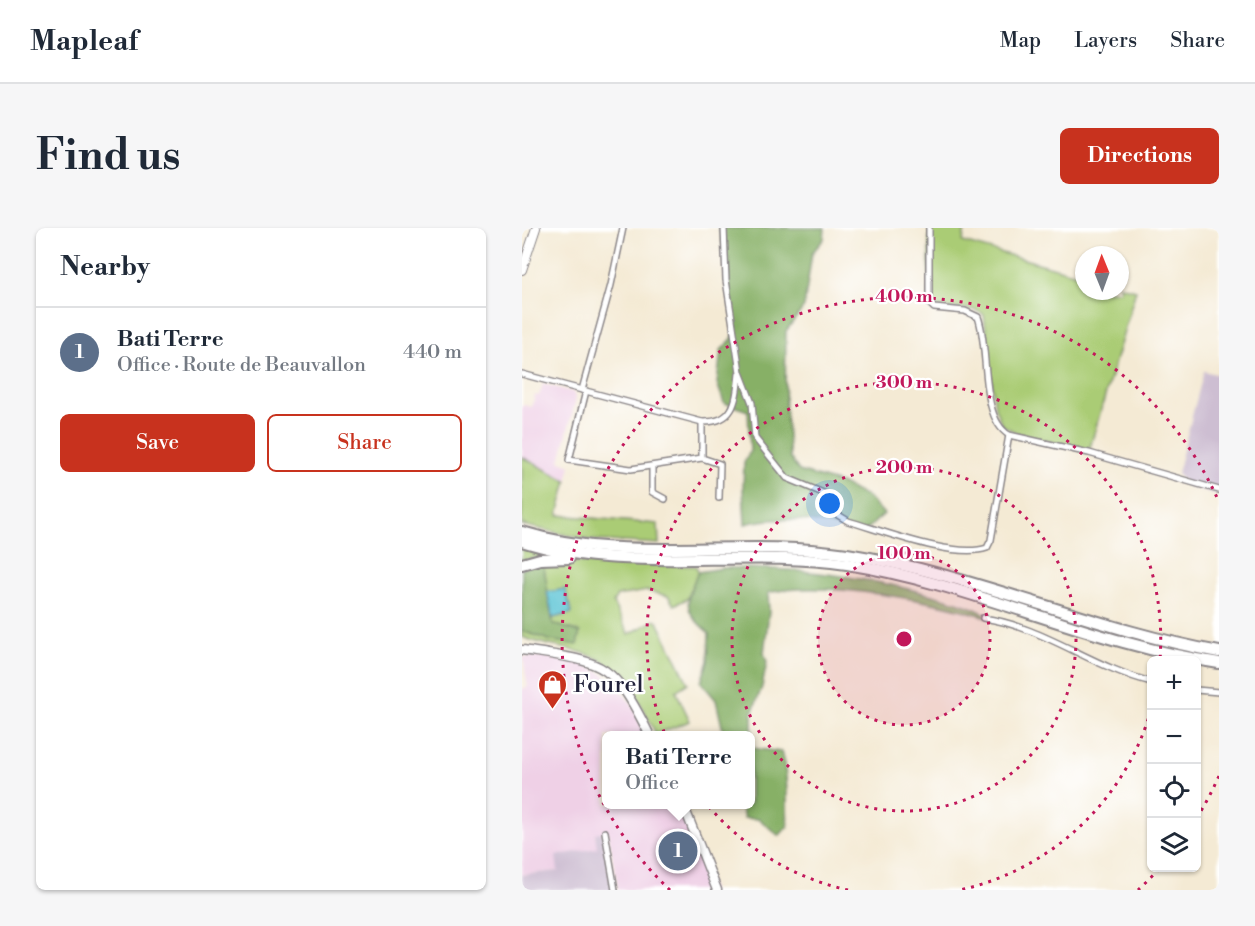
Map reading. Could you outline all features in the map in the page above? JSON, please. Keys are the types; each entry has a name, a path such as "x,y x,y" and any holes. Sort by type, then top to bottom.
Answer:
{"highway":[{"path":"522,530 541,537 615,549 799,549 871,558 955,577 1118,630 1219,652"},
{"path":"522,541 572,553 647,560"},
{"path":"522,564 550,558 607,561 794,559 888,572 967,592 1117,640 1219,663"}],"main road":[{"path":"522,270 536,228"},
{"path":"522,644 584,660 611,674 631,698 648,731"},
{"path":"522,650 546,652"},
{"path":"685,809 717,890"}],"street":[{"path":"623,228 569,460 631,470 702,458 720,464 718,498"},
{"path":"724,228 726,280 740,372 752,403 755,438 787,478 828,495 838,515 848,521 923,543 969,551 987,548 991,540 1009,435"},
{"path":"928,228 929,303 934,308 965,311 978,317 992,406 997,423 1009,435 1089,453 1219,490"},
{"path":"522,374 702,422 717,423 730,413 736,399 740,372"},
{"path":"702,422 702,458"},
{"path":"652,468 652,492 666,498"},
{"path":"983,618 1037,634 1105,666 1147,680"},
{"path":"1201,690 1219,692"},
{"path":"605,831 615,890"}],"shaded area":[{"path":"1204,371 1219,375 1219,495 1187,486 1177,473"},
{"path":"543,384 573,392 576,398 560,461 571,465 567,481 522,457 522,407 524,405 532,407 535,395 539,396"},
{"path":"543,656 579,663 600,672 614,683 631,703 644,731 602,731 602,809 680,809 712,890 618,890 608,831 595,834 598,848 558,871 522,875 522,689 528,687 523,657"},
{"path":"602,832 612,890 522,890 522,875 558,871 556,856 597,848 595,833"}],"green space":[{"path":"719,228 825,228 824,239 812,253 804,307 786,331 785,403 790,458 799,471 840,483 869,498 884,514 863,533 804,521 774,520 745,524 744,463 750,451 748,411 724,403 717,383 721,350 732,339 736,327 729,294 728,265"},
{"path":"929,228 965,228 963,242 1075,273 1075,300 1129,300 1129,288 1136,290 1089,451 1017,433 1002,425 995,408 984,315 972,309 942,307 929,303"},
{"path":"522,457 567,481 558,515 658,524 659,544 589,540 522,525"},
{"path":"522,545 549,552 549,555 522,561"},
{"path":"543,561 696,566 698,572 687,599 674,605 668,596 647,591 617,596 613,603 629,634 655,620 658,622 688,683 676,691 690,721 664,731 654,731 638,698 613,668 589,655 522,637 522,631 549,640 580,632 553,624 553,618 571,613 565,589 547,592"},
{"path":"543,561 553,624 580,632 577,645 549,640 522,631 522,569"},
{"path":"723,568 750,568 831,574 884,583 960,603 995,620 944,606 882,594 819,589 768,593 769,612 764,653 767,662 762,687 752,713 752,731 723,731 716,700 701,682 708,661 709,633 694,618 689,605 690,591 698,572"},
{"path":"755,748 781,752 786,779 788,826 779,836 759,819 744,818 741,809 755,809"}],"water":[{"path":"565,589 572,613 553,618 547,592"}],"place":[{"name":"Fourel","path":"552,710"},
{"name":"Bati Terre","path":"678,851"}]}
